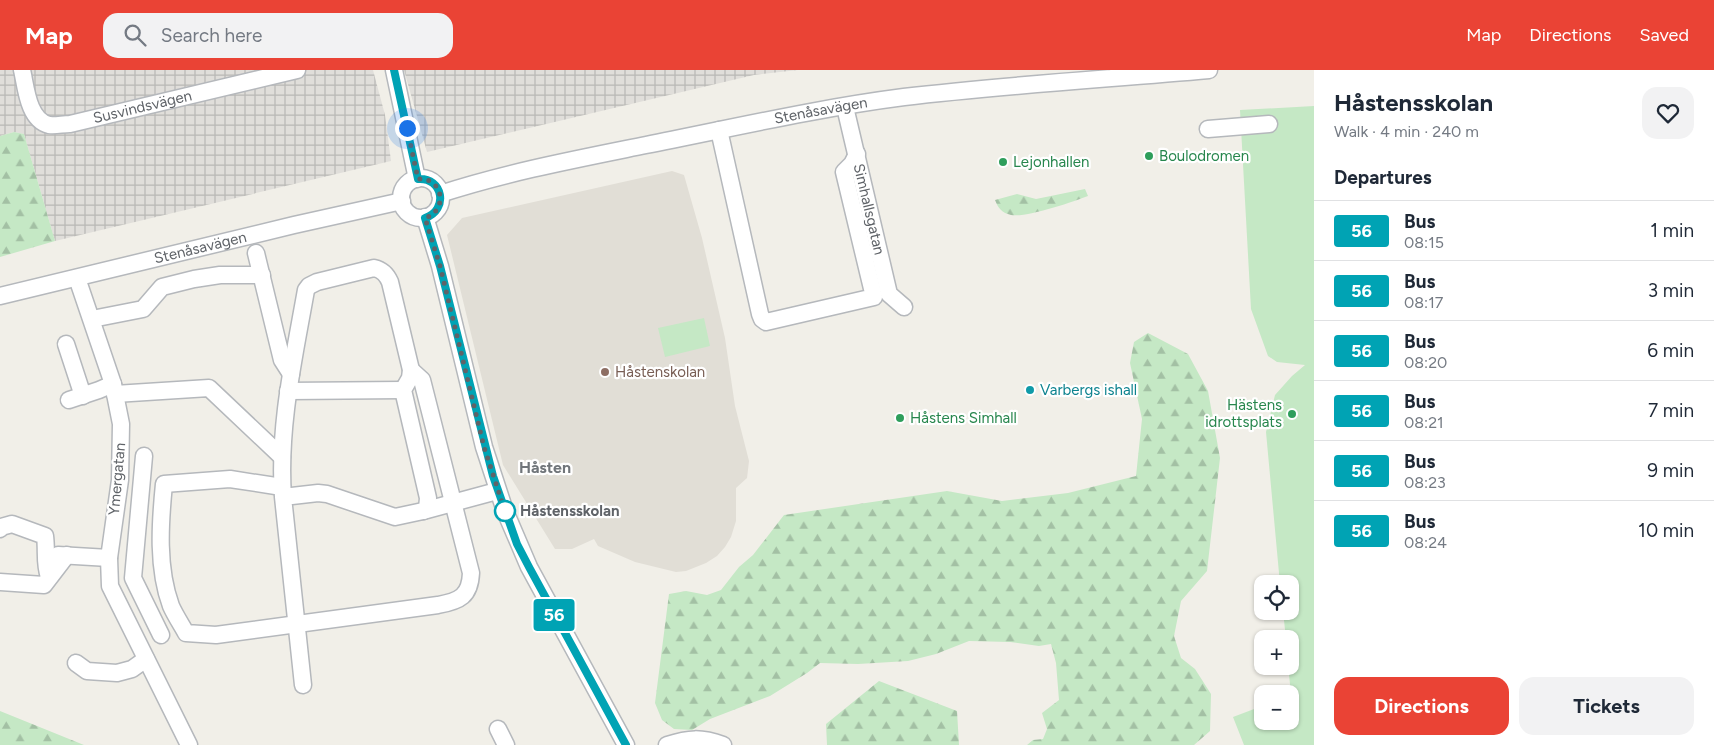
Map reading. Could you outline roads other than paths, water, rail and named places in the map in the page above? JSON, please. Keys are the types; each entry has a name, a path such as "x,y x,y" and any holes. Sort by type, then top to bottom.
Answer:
{"street":[{"name":"Susvindsvägen","path":"22,70 33,112 40,120 50,125 70,124 297,70"},
{"path":"394,70 418,179"},
{"name":"Stenåsavägen","path":"440,194 495,177 541,167 719,130 845,107 968,90 1209,70"},
{"name":"Simhallsgatan","path":"845,107 889,294 904,307"},
{"path":"1208,129 1269,124"},
{"path":"719,130 760,314 766,322 874,297 844,172 852,164 857,154"},
{"path":"418,179 426,179 434,183 440,194 441,201 438,209 425,218 417,218 410,215 404,209 402,193 406,185 418,179"},
{"name":"Stenåsavägen","path":"0,296 294,225 402,202"},
{"path":"425,218 440,266 482,438 497,491 517,544 626,745"},
{"path":"256,253 282,360 291,374"},
{"path":"303,685 282,492 282,457 283,429 288,391 306,290 317,282 374,268 383,272 390,282 411,370 410,378 403,390 428,498 427,509 423,511"},
{"path":"92,319 143,309 162,287 220,274 262,275"},
{"name":"Ymergatan","path":"77,278 114,389 121,424 120,480 109,558 110,586 146,659 156,675 189,745"},
{"path":"66,344 76,398 114,389 209,388 282,457"},
{"path":"411,370 422,380 454,503 470,572 470,586 464,595 454,602 296,625 216,635 186,633 172,606 164,574 161,553 161,518 164,484 230,479 282,492 327,494 395,517 423,511 454,503 497,491"},
{"path":"288,391 403,390"},
{"path":"144,456 133,578 162,635"},
{"path":"120,480 142,483"},
{"path":"0,529 12,524 45,536 47,549 45,566 50,577"},
{"path":"0,582 44,585 63,555 109,558"},
{"path":"76,663 88,670 117,673 132,669 146,659"},
{"path":"498,729 506,745"},
{"path":"667,745 699,738 723,745"}],"place":[{"name":"Boulodromen","path":"1149,156"},
{"name":"Lejonhallen","path":"1003,162"},
{"name":"Håstenskolan","path":"605,372"},
{"name":"Varbergs ishall","path":"1030,390"},
{"name":"Hästens idrottsplats","path":"1292,414"},
{"name":"Håstens Simhall","path":"900,418"},
{"name":"Håstensskolan","path":"505,511"}],"district":[{"name":"Håsten","path":"545,467"}]}
